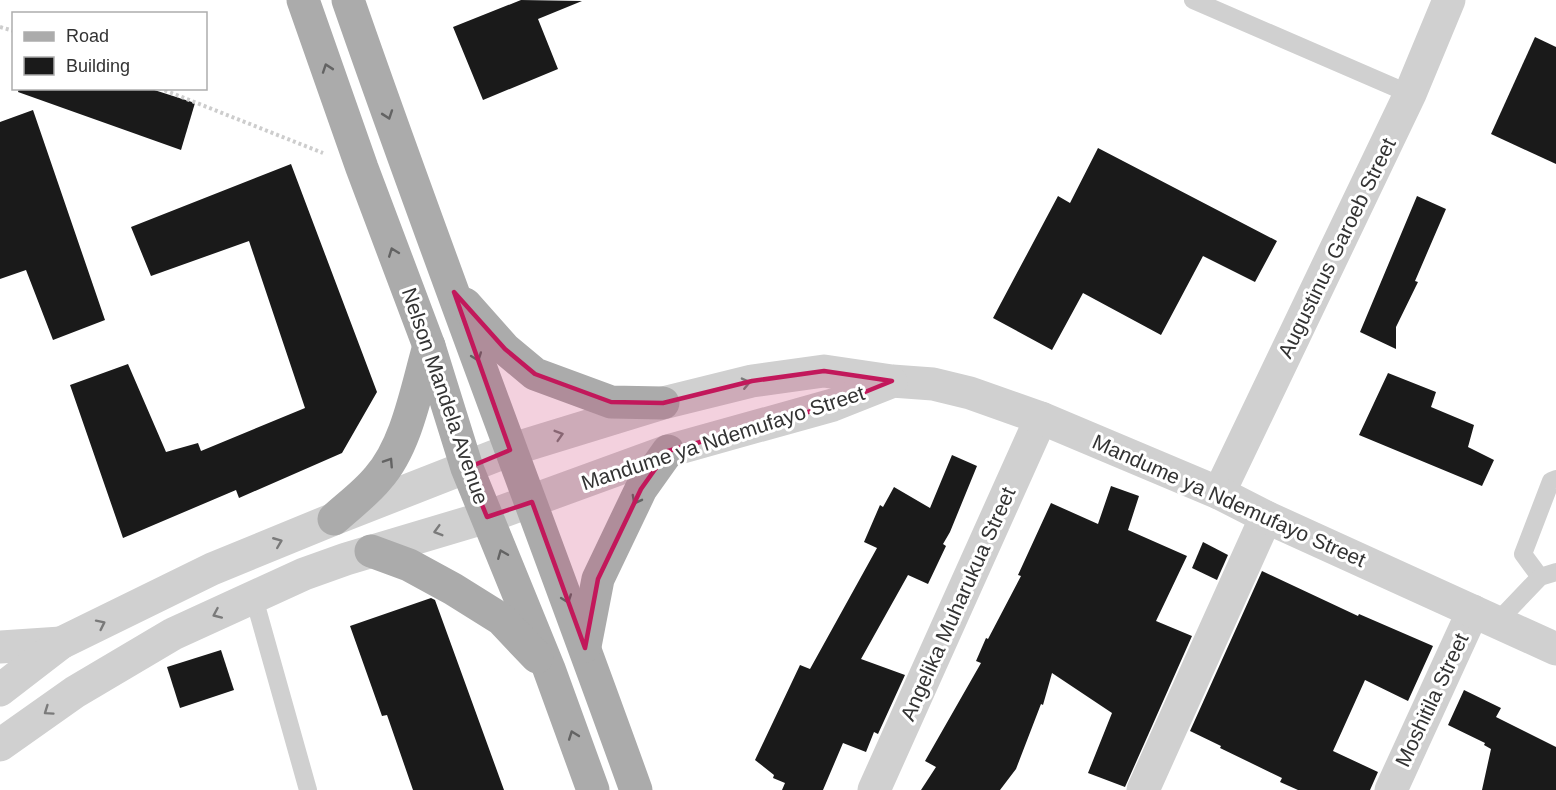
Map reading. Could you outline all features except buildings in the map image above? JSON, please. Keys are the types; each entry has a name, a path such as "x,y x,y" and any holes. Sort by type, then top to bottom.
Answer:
{"main road":[{"name":"Nelson Mandela Avenue","path":"303,0 362,168 429,346 466,468 549,669 593,790"},
{"name":"Nelson Mandela Avenue","path":"348,0 510,450 532,502 636,790"},
{"path":"454,292 504,349 535,374 611,402 663,403"},
{"path":"334,519 378,479 394,456 410,413 429,346"},
{"path":"585,648 598,579 641,489 668,452"},
{"path":"371,551 409,565 453,588 501,619 549,669"}],"street":[{"name":"Augustinus Garoeb Street","path":"1219,493 1410,94 1449,0"},
{"name":"Mandume ya Ndemufayo Street","path":"0,690 61,643 212,569 510,450 663,403 752,381 824,371 892,381 933,384 970,393 1041,418 1219,493 1266,517 1556,649"},
{"name":"Mandume ya Ndemufayo Street","path":"0,745 75,692 163,640 304,573 487,517 668,452 833,405 892,381"},
{"name":"Angelika Muharukua Street","path":"874,790 1041,418"},
{"path":"1143,790 1266,517"},
{"name":"Moshitila Street","path":"1391,790 1485,616"},
{"path":"0,646 61,643"}],"lane":[{"path":"1193,0 1410,94"},
{"path":"1485,616 1548,575 1523,554 1551,481 1556,479"},
{"path":"254,598 308,790"}],"path":[{"path":"164,90 362,168"}],"highlighted area":[{"path":"454,292 505,349 535,374 611,402 663,403 752,381 824,371 892,381 833,405 668,451 641,489 598,579 585,648 532,502 487,517 467,468 510,450"}]}
